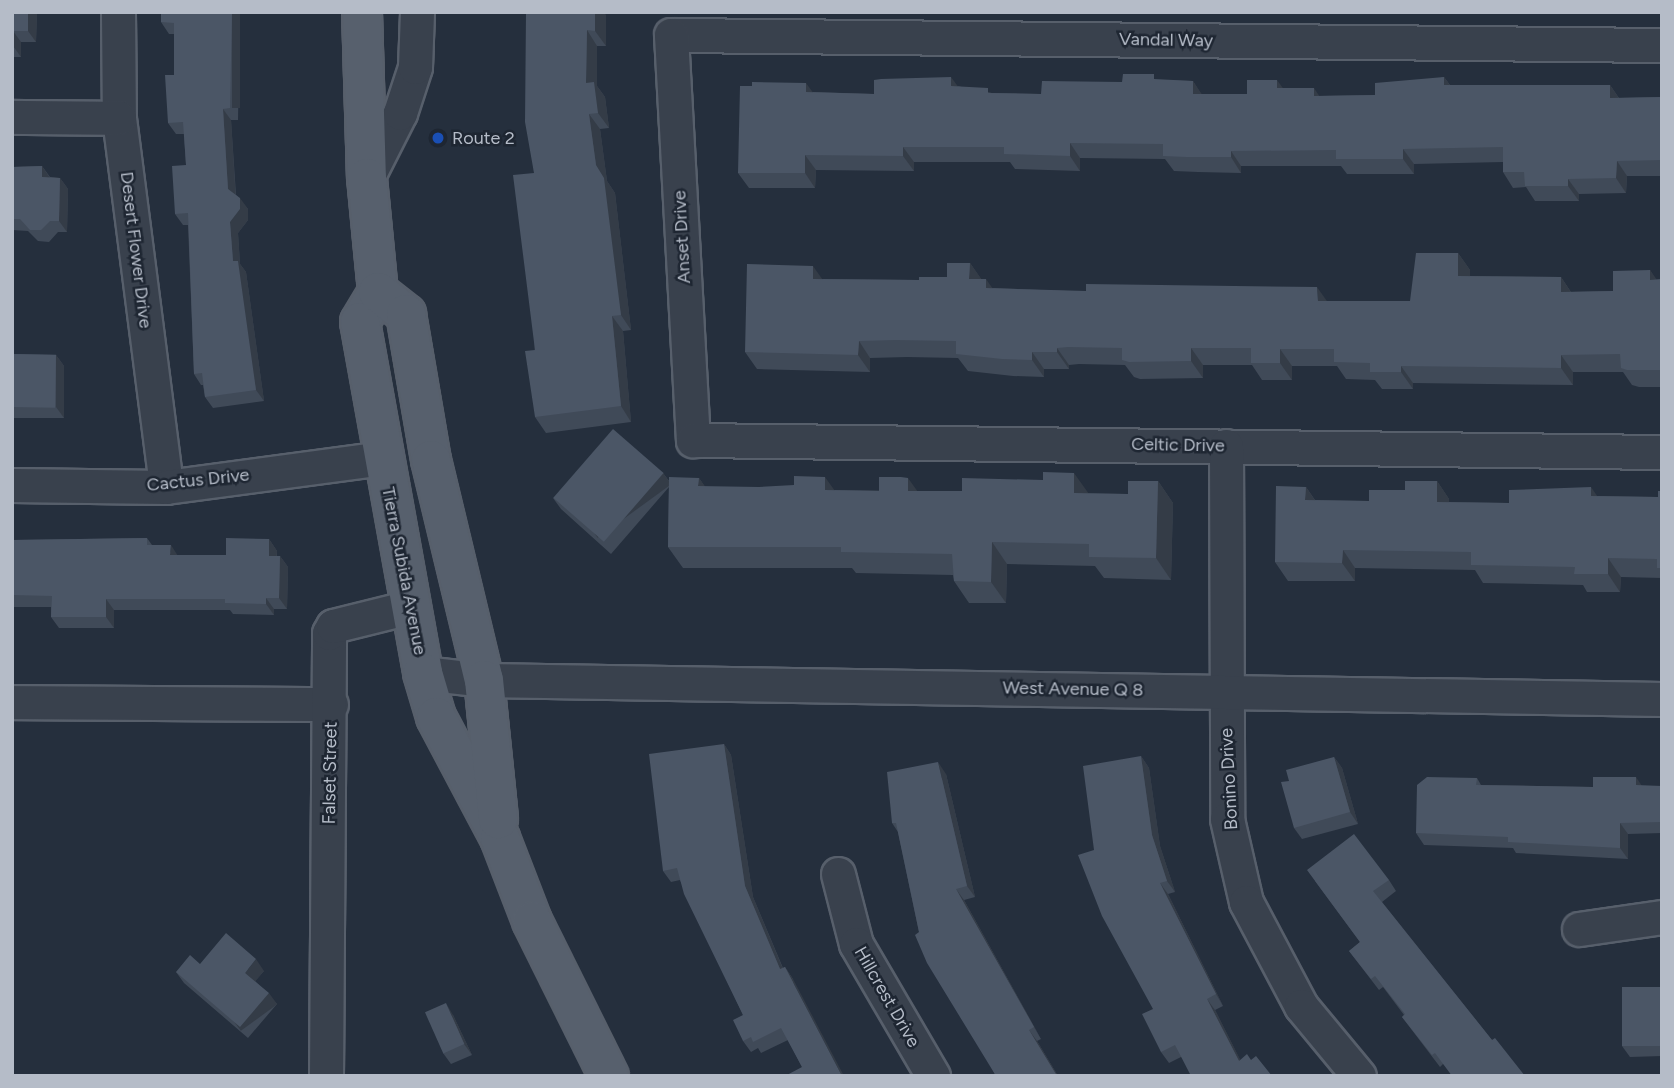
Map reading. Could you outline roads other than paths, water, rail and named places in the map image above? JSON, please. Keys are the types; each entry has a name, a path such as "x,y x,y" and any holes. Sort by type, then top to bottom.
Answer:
{"main road":[{"path":"362,12 367,178 377,292"},
{"name":"Tierra Subida Avenue","path":"500,838 484,680 431,460 406,314 377,292 360,323 410,607 423,673 436,717 500,838 532,921 609,1076"}],"street":[{"name":"Desert Flower Drive","path":"118,12 119,118 166,487"},
{"path":"367,178 400,113 415,67 417,12"},
{"name":"Vandal Way","path":"671,34 1662,45"},
{"name":"Anset Drive","path":"671,34 693,440"},
{"path":"12,117 119,118"},
{"name":"Celtic Drive","path":"693,440 1662,452"},
{"name":"Bonino Drive","path":"1226,446 1229,691 1224,736 1227,819 1246,902 1301,1006 1359,1076"},
{"name":"Cactus Drive","path":"12,485 166,487 382,458"},
{"path":"331,704 329,633 333,625 410,607"},
{"name":"West Avenue Q 8","path":"423,673 484,680 1662,699"},
{"name":"Falset Street","path":"12,702 331,704 326,1076"},
{"name":"Hillcrest Drive","path":"838,874 856,944 933,1076"},
{"path":"1579,929 1662,917"}],"place":[{"name":"Route 2","path":"438,138"}]}
